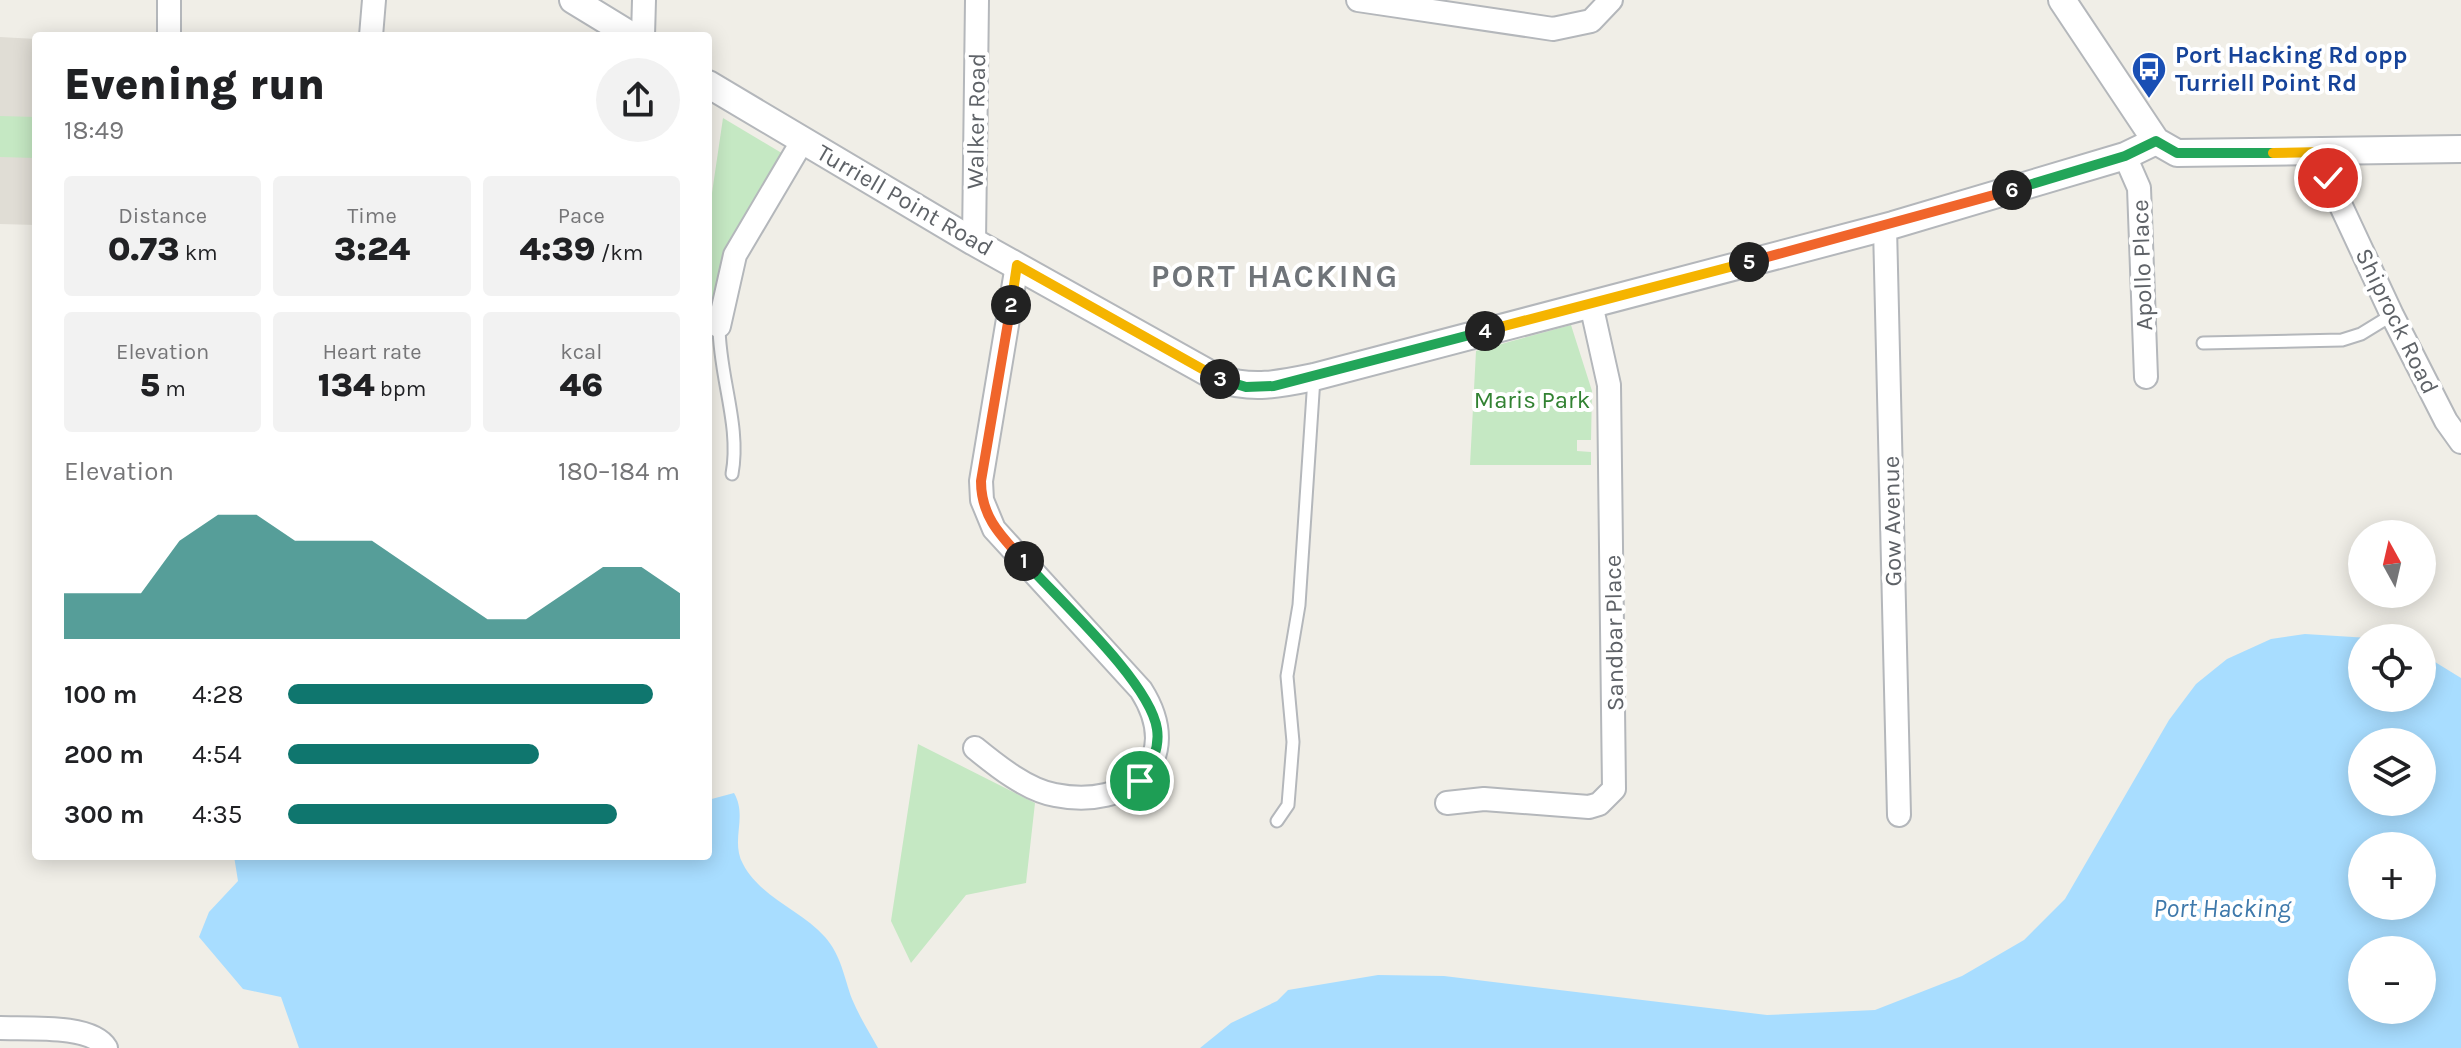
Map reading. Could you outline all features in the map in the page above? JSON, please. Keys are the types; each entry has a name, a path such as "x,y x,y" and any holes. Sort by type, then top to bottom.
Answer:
{"street":[{"path":"169,0 169,32"},
{"path":"371,32 374,0"},
{"path":"573,0 625,32"},
{"path":"643,32 644,0"},
{"name":"Walker Road","path":"974,242 977,0"},
{"path":"1358,0 1553,29 1591,21 1611,0"},
{"path":"2062,0 2156,141 2177,153 2461,149"},
{"name":"Turriell Point Road","path":"712,86 974,242 1219,379 1258,387 1314,377 1885,227 2125,156 2156,141"},
{"path":"719,326 735,255 803,140"},
{"name":"Shiprock Road","path":"2324,152 2328,178 2392,315 2446,421 2461,442"},
{"name":"Apollo Place","path":"2125,156 2139,188 2146,377"},
{"name":"Gow Avenue","path":"1885,227 1899,815"},
{"path":"975,748 1040,791 1092,797 1113,793 1140,781 1150,767 1158,740 1153,714 1141,690 994,529 985,510 981,481 1017,265"},
{"name":"Sandbar Place","path":"1447,803 1484,799 1589,807 1599,804 1614,789 1609,385 1591,304"},
{"path":"0,1028 87,1033 106,1048"}],"lane":[{"path":"2203,343 2342,340 2361,334 2392,315"},
{"path":"719,326 719,351 736,454 732,474"},
{"path":"1277,821 1288,805 1293,742 1287,676 1299,605 1314,377"}],"shaded area":[{"path":"0,37 32,39 32,225 0,224"}],"green space":[{"path":"0,116 32,117 32,158 0,157"},
{"path":"723,118 785,155 712,299 712,193"},
{"name":"Maris Park","path":"1571,325 1592,391 1591,440 1577,440 1577,451 1591,452 1591,465 1470,465 1476,351"},
{"path":"918,744 1035,803 1026,883 966,895 911,963 891,921"}],"water":[{"name":"Port Hacking","path":"2305,634 2348,637 2348,712 2436,712 2436,663 2461,678 2461,1048 1200,1048 1231,1023 1277,1001 1288,990 1378,975 1444,976 1767,1015 1875,1010 1962,976 2024,940 2065,899 2169,720 2196,684 2227,659 2271,639"},
{"path":"734,793 739,811 739,855 743,864 760,886 825,937 878,1048 299,1048 281,997 243,989 199,937 209,912 238,881 235,860 712,860 712,799"}],"place":[{"name":"Port Hacking Rd opp Turriell Point Rd","path":"2149,100"}],"district":[{"name":"PORT HACKING","path":"1275,276"}],"route":[{"path":"1140,781 1150,767 1158,740 1149,703 1141,690 994,529 982,500 981,481 1017,265 1219,379 1246,387 1274,386 1885,227 2125,156 2156,141 2177,153 2198,155 2324,152 2328,178"}]}
